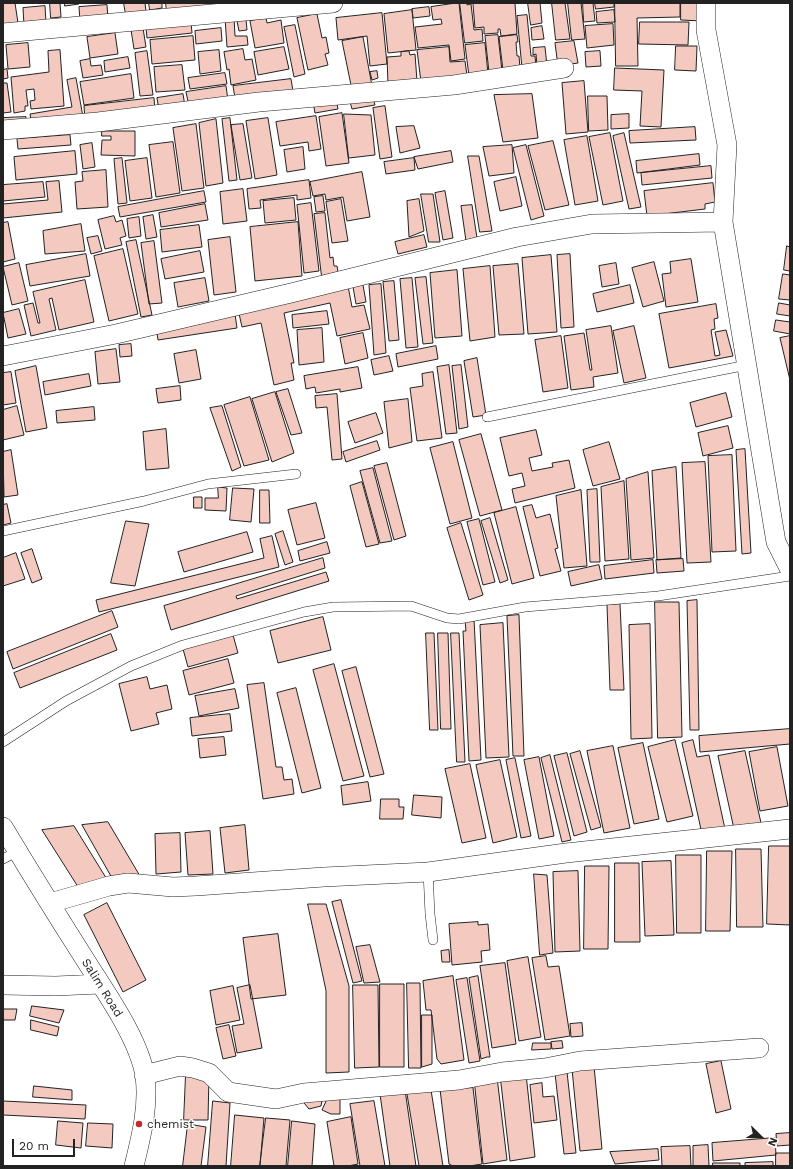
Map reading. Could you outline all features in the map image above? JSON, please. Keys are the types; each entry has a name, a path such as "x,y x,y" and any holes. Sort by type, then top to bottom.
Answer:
{"street":[{"path":"3,33 333,3"},
{"path":"706,3 706,30 727,145 723,222 776,542 790,570"},
{"path":"3,130 98,122 273,101 454,85 564,68"},
{"path":"3,356 131,330 525,236 592,224 723,222"},
{"name":"Salim Road","path":"3,827 10,855 50,903 121,1017 135,1047 144,1075 146,1095 144,1117 134,1166"},
{"path":"50,903 109,886 128,883 173,887 428,872 566,853 790,830"},
{"path":"3,985 56,986 100,984"},
{"path":"144,1075 180,1066 193,1068 209,1073 228,1092 276,1099 304,1093 459,1080 502,1072 545,1068 580,1061 759,1048"}],"lane":[{"path":"487,417 747,365"},
{"path":"3,531 144,501 208,484 296,474"},
{"path":"3,742 66,700 131,666 183,645 304,612 333,607 411,606 447,618 459,619 524,607 658,596 790,576"},
{"path":"428,872 430,914 434,940"}],"building":[{"path":"3,3 15,3 18,23 3,25"},
{"path":"50,3 60,3 61,17 51,18"},
{"path":"65,3 79,3 79,4 65,6"},
{"path":"124,3 145,3 146,12 126,15"},
{"path":"149,3 162,3 162,8 150,10"},
{"path":"166,3 234,3 167,12"},
{"path":"459,3 465,59 451,61 449,45 418,48 415,27 442,24 441,19 433,20 431,7"},
{"path":"460,3 467,3 467,5 471,4 474,30 482,29 483,41 465,43"},
{"path":"515,3 517,34 501,36 500,29 498,29 498,33 484,34 484,27 475,28 473,4"},
{"path":"528,3 540,3 542,23 531,25"},
{"path":"552,3 565,3 570,39 556,40"},
{"path":"568,3 581,3 585,39 572,40"},
{"path":"583,3 593,3 595,21 584,22"},
{"path":"595,3 614,3 614,7 596,9"},
{"path":"615,3 680,3 680,17 637,18 638,66 616,66"},
{"path":"681,3 703,3 702,21 681,20"},
{"path":"107,5 108,19 80,21 79,7"},
{"path":"45,6 46,23 24,25 23,8"},
{"path":"429,7 430,16 413,18 412,9"},
{"path":"412,10 416,50 388,53 384,14"},
{"path":"614,10 615,22 597,23 596,12"},
{"path":"382,13 387,64 370,66 367,36 338,40 336,18"},
{"path":"317,14 322,38 326,37 329,53 325,54 328,65 308,70 297,18"},
{"path":"527,15 531,56 535,56 536,67 522,68 517,16"},
{"path":"234,17 235,36 247,36 248,45 227,47 225,18"},
{"path":"266,18 267,23 281,20 284,43 255,48 250,21"},
{"path":"246,19 247,30 239,31 237,21"},
{"path":"191,22 192,33 147,38 146,27"},
{"path":"640,22 689,22 688,45 639,44"},
{"path":"613,24 614,45 587,48 585,26"},
{"path":"295,25 305,74 294,77 284,27"},
{"path":"542,26 544,39 532,40 531,28"},
{"path":"143,28 146,47 134,49 131,30"},
{"path":"221,28 222,41 196,44 195,31"},
{"path":"115,33 118,54 90,58 87,37"},
{"path":"498,35 502,71 489,72 485,36"},
{"path":"517,35 517,56 519,56 520,68 503,70 499,37"},
{"path":"193,36 195,60 152,64 150,40"},
{"path":"363,37 372,86 352,90 342,41"},
{"path":"574,41 578,63 558,66 555,43"},
{"path":"28,43 30,67 8,69 6,45"},
{"path":"485,43 488,74 469,76 465,45"},
{"path":"676,46 697,46 696,71 675,70"},
{"path":"284,47 289,69 258,75 254,52"},
{"path":"449,47 450,62 465,61 467,76 421,82 417,50"},
{"path":"545,47 547,66 537,66 536,54 533,55 533,48"},
{"path":"243,49 245,60 252,59 256,80 231,85 229,69 227,70 224,52"},
{"path":"60,50 64,106 31,109 30,101 35,100 34,89 26,90 28,106 25,106 25,111 14,113 11,77 49,72 48,51"},
{"path":"219,50 221,71 200,74 198,52"},
{"path":"147,51 153,95 140,96 135,53"},
{"path":"409,51 410,55 415,54 417,81 388,84 387,57 401,56 401,52"},
{"path":"600,51 601,66 586,67 585,52"},
{"path":"128,57 130,68 105,72 104,61"},
{"path":"90,59 91,66 101,65 103,75 83,78 80,61"},
{"path":"182,65 185,90 156,92 154,67"},
{"path":"615,68 664,70 661,127 640,126 642,91 614,90"},
{"path":"7,69 8,78 3,79 3,70"},
{"path":"377,71 378,78 372,80 370,72"},
{"path":"225,73 227,84 190,89 188,78"},
{"path":"131,74 134,98 84,105 80,82"},
{"path":"76,78 83,117 32,126 30,114 72,107 67,80"},
{"path":"291,79 293,91 235,98 233,86"},
{"path":"584,81 588,132 566,134 562,83"},
{"path":"3,83 7,83 11,112 3,113"},
{"path":"226,86 228,100 189,106 186,92"},
{"path":"372,93 375,105 352,109 349,98"},
{"path":"183,94 185,106 159,110 157,98"},
{"path":"532,94 538,138 503,142 494,95"},
{"path":"588,96 607,96 608,130 589,131"},
{"path":"154,98 155,111 85,119 84,106"},
{"path":"336,99 338,109 315,113 313,102"},
{"path":"385,106 392,157 380,159 373,108"},
{"path":"342,113 349,163 326,166 319,117"},
{"path":"344,114 371,115 375,155 349,158"},
{"path":"629,114 629,128 611,129 611,115"},
{"path":"316,116 321,149 309,151 308,142 280,146 276,122"},
{"path":"26,117 26,124 3,126 3,118"},
{"path":"230,118 237,180 229,181 222,119"},
{"path":"268,118 277,175 255,179 246,121"},
{"path":"216,119 223,183 206,186 199,123"},
{"path":"196,124 204,188 182,191 173,128"},
{"path":"243,124 252,178 240,180 231,125"},
{"path":"414,126 420,148 400,153 396,127"},
{"path":"695,127 696,140 630,143 629,131"},
{"path":"102,131 135,131 135,156 101,155 102,140 111,140 111,136 102,136"},
{"path":"610,133 623,201 603,205 589,137"},
{"path":"624,133 641,207 629,209 613,136"},
{"path":"70,135 71,145 18,149 17,139"},
{"path":"587,136 598,201 575,205 564,140"},
{"path":"553,141 569,205 545,210 528,146"},
{"path":"173,142 180,193 156,197 149,145"},
{"path":"92,143 95,167 83,169 80,145"},
{"path":"512,145 514,173 489,176 483,147"},
{"path":"526,145 544,216 531,220 513,148"},
{"path":"303,147 305,169 287,172 284,150"},
{"path":"75,151 77,174 16,180 14,157"},
{"path":"451,151 453,162 418,169 414,157"},
{"path":"699,154 700,165 637,173 636,161"},
{"path":"468,156 479,156 492,231 480,232"},
{"path":"122,158 127,203 118,204 114,159"},
{"path":"147,158 152,198 130,201 125,161"},
{"path":"414,158 415,170 386,174 384,162"},
{"path":"711,166 712,178 642,185 641,173"},
{"path":"106,170 108,207 77,209 75,182 83,181 82,172"},
{"path":"362,172 370,217 347,221 343,197 326,200 325,194 313,196 310,182"},
{"path":"516,177 522,206 500,211 494,182"},
{"path":"309,180 311,198 297,200 297,195 260,200 261,208 249,209 247,189"},
{"path":"59,181 62,212 3,218 3,204 48,200 46,182"},
{"path":"43,182 45,197 3,201 3,185"},
{"path":"713,183 715,202 705,204 705,209 647,216 644,191"},
{"path":"243,189 247,221 223,224 220,192"},
{"path":"204,191 206,202 120,217 118,207"},
{"path":"445,191 453,238 443,240 435,193"},
{"path":"421,194 433,194 440,242 429,242"},
{"path":"323,196 325,211 316,212 314,197"},
{"path":"294,198 296,220 265,223 263,201"},
{"path":"341,199 348,241 332,243 326,202"},
{"path":"419,199 424,231 409,237 407,201"},
{"path":"311,203 319,271 304,273 297,205"},
{"path":"205,204 208,220 161,227 159,213"},
{"path":"472,205 477,238 466,241 461,206"},
{"path":"325,213 330,258 333,257 334,266 337,266 339,278 322,280 314,214"},
{"path":"153,215 157,237 146,239 143,217"},
{"path":"114,216 116,222 122,220 126,236 120,238 122,245 105,249 98,220"},
{"path":"139,217 141,236 129,238 127,219"},
{"path":"8,222 15,259 3,262 3,223"},
{"path":"298,222 302,276 255,281 250,227"},
{"path":"81,224 85,251 45,254 43,231"},
{"path":"199,225 202,247 162,252 160,230"},
{"path":"424,235 427,247 398,254 395,242"},
{"path":"98,236 102,251 91,254 87,238"},
{"path":"230,237 236,292 214,295 208,240"},
{"path":"136,240 152,315 141,317 126,242"},
{"path":"154,241 162,303 149,304 141,243"},
{"path":"787,246 790,247 790,271 784,270"},
{"path":"123,249 138,314 109,321 94,256"},
{"path":"200,251 204,272 165,279 161,259"},
{"path":"86,254 90,276 30,286 26,265"},
{"path":"570,254 574,327 561,328 557,255"},
{"path":"551,255 557,332 528,334 522,258"},
{"path":"691,259 698,302 666,307 662,274 671,273 670,262"},
{"path":"654,262 664,301 643,307 632,268"},
{"path":"19,263 28,301 12,305 3,267"},
{"path":"616,263 619,284 602,287 599,266"},
{"path":"518,264 524,334 499,335 493,266"},
{"path":"490,266 495,337 470,341 463,269"},
{"path":"457,270 462,336 435,338 430,273"},
{"path":"783,274 790,275 790,300 779,299"},
{"path":"426,277 433,343 423,344 415,278"},
{"path":"205,278 209,301 178,307 174,283"},
{"path":"412,278 418,347 406,348 400,279"},
{"path":"85,280 94,322 59,330 52,298 49,299 56,330 31,336 24,305 33,303 38,323 40,323 33,292"},
{"path":"394,281 399,340 389,341 383,282"},
{"path":"381,284 386,353 374,355 369,285"},
{"path":"363,285 366,302 356,304 353,287"},
{"path":"630,285 634,303 597,312 593,294"},
{"path":"348,286 352,307 364,305 370,329 337,336 330,303 284,313 294,363 291,363 294,380 274,385 261,323 242,327 238,309"},
{"path":"779,303 790,305 790,316 777,314"},
{"path":"716,304 718,318 714,319 715,329 711,330 715,356 720,355 715,332 726,330 733,356 669,368 659,314"},
{"path":"19,309 26,334 8,338 3,313"},
{"path":"327,311 329,324 293,328 292,315"},
{"path":"235,314 237,328 158,340 156,326"},
{"path":"776,320 790,322 790,334 774,331"},
{"path":"611,326 618,373 593,377 594,387 571,390 564,336 584,333 590,370 592,370 586,330"},
{"path":"634,326 646,378 624,383 613,331"},
{"path":"322,328 324,362 299,365 297,330"},
{"path":"363,333 368,358 345,364 340,338"},
{"path":"561,336 568,388 543,392 535,340"},
{"path":"790,336 790,380 780,338"},
{"path":"131,344 132,356 120,357 119,345"},
{"path":"436,346 438,359 398,367 396,354"},
{"path":"116,349 120,382 98,384 95,352"},
{"path":"196,350 201,379 179,383 174,354"},
{"path":"389,356 393,371 374,375 371,360"},
{"path":"477,358 486,415 473,417 464,361"},
{"path":"449,365 457,433 446,434 437,367"},
{"path":"461,365 468,427 459,429 452,366"},
{"path":"36,366 47,428 26,432 15,371"},
{"path":"358,367 362,388 340,392 340,389 316,393 315,387 306,389 304,376"},
{"path":"11,372 16,403 3,405 3,373"},
{"path":"433,372 442,438 417,441 410,388 423,386 422,374"},
{"path":"89,374 91,386 45,395 43,382"},
{"path":"180,386 181,400 158,403 156,389"},
{"path":"288,389 302,433 291,435 276,392"},
{"path":"275,392 294,453 272,462 252,399"},
{"path":"726,393 732,417 696,427 690,403"},
{"path":"337,394 342,459 332,460 327,407 316,408 315,396"},
{"path":"250,397 269,460 244,466 224,405"},
{"path":"408,399 412,442 389,448 384,402"},
{"path":"17,406 24,435 3,440 3,410"},
{"path":"222,406 241,467 232,471 210,408"},
{"path":"94,407 95,420 57,423 56,411"},
{"path":"376,413 383,433 355,443 348,422"},
{"path":"728,426 733,448 703,456 698,433"},
{"path":"166,429 169,468 146,470 143,432"},
{"path":"536,430 542,455 529,458 532,471 553,467 552,463 569,460 575,488 515,503 512,489 525,486 522,473 509,476 500,438"},
{"path":"481,434 502,510 480,516 459,440"},
{"path":"377,441 380,450 346,462 343,452"},
{"path":"453,442 472,518 450,524 430,448"},
{"path":"609,442 620,479 593,486 583,450"},
{"path":"745,449 751,553 742,554 736,450"},
{"path":"11,450 18,495 4,497 3,452"},
{"path":"732,455 736,551 712,552 708,456"},
{"path":"705,462 711,562 687,563 682,463"},
{"path":"387,463 406,536 394,540 374,466"},
{"path":"676,467 681,558 657,560 652,471"},
{"path":"373,468 392,541 380,543 360,471"},
{"path":"648,472 654,558 631,560 626,479"},
{"path":"624,481 629,559 605,561 601,487"},
{"path":"362,482 379,544 366,547 350,486"},
{"path":"218,487 227,488 226,511 205,510 205,498 218,498"},
{"path":"233,488 254,489 251,522 230,520"},
{"path":"597,489 600,562 590,562 587,490"},
{"path":"260,490 269,490 270,523 260,523"},
{"path":"581,490 587,566 564,568 556,496"},
{"path":"194,497 202,497 202,508 194,508"},
{"path":"316,503 325,538 297,545 288,510"},
{"path":"7,504 11,523 3,525 3,505"},
{"path":"532,505 536,518 550,514 558,548 555,549 561,571 540,576 523,507"},
{"path":"516,507 534,578 512,584 494,513"},
{"path":"490,518 508,580 500,583 481,521"},
{"path":"479,519 495,582 483,585 467,522"},
{"path":"126,521 149,524 135,586 111,583"},
{"path":"461,523 483,595 469,600 447,528"},
{"path":"283,531 293,562 285,565 275,534"},
{"path":"247,532 253,552 184,572 178,552"},
{"path":"272,536 279,567 99,612 96,600 264,558 260,539"},
{"path":"327,542 330,553 300,561 298,551"},
{"path":"32,549 42,579 32,583 21,553"},
{"path":"16,553 25,579 3,586 3,558"},
{"path":"323,558 325,568 236,596 237,599 326,572 329,581 171,630 164,606"},
{"path":"683,559 684,571 657,573 656,560"},
{"path":"653,560 654,573 605,579 604,566"},
{"path":"599,565 602,579 571,586 568,572"},
{"path":"697,600 699,730 690,730 687,601"},
{"path":"655,602 679,602 682,737 658,738"},
{"path":"620,604 624,690 610,690 607,605"},
{"path":"112,611 118,627 13,669 7,652"},
{"path":"519,615 524,756 513,756 507,616"},
{"path":"323,617 331,650 278,663 270,631"},
{"path":"474,619 481,760 469,761 463,631 466,631 465,620"},
{"path":"503,623 509,757 486,758 480,625"},
{"path":"650,624 652,738 631,739 629,625"},
{"path":"426,633 434,633 438,730 430,730"},
{"path":"438,633 448,633 451,729 441,729"},
{"path":"451,633 459,633 465,762 457,762"},
{"path":"111,634 117,650 20,688 14,673"},
{"path":"233,635 238,653 188,667 183,649"},
{"path":"228,659 234,683 189,695 183,671"},
{"path":"334,664 364,776 343,781 313,670"},
{"path":"356,667 384,774 370,777 342,671"},
{"path":"147,677 150,689 167,685 172,709 156,713 159,724 131,731 119,684"},
{"path":"264,683 276,767 282,767 284,780 292,779 294,794 263,799 247,685"},
{"path":"296,688 321,788 302,793 277,693"},
{"path":"235,689 239,708 199,716 195,696"},
{"path":"230,714 232,731 192,736 190,718"},
{"path":"790,729 790,744 700,752 699,736"},
{"path":"224,737 226,755 200,758 198,739"},
{"path":"675,740 693,816 667,822 648,747"},
{"path":"693,740 697,757 709,755 725,829 702,834 682,743"},
{"path":"643,743 659,819 634,824 618,748"},
{"path":"613,746 630,828 604,833 587,751"},
{"path":"777,747 788,806 760,811 749,752"},
{"path":"580,751 601,827 591,830 570,754"},
{"path":"745,751 761,823 734,829 718,756"},
{"path":"567,753 587,832 574,836 554,756"},
{"path":"550,755 571,840 562,842 541,758"},
{"path":"539,757 554,836 539,839 524,760"},
{"path":"515,758 531,836 521,838 506,760"},
{"path":"500,760 517,837 493,843 476,765"},
{"path":"470,764 486,838 462,843 445,769"},
{"path":"368,782 371,801 343,805 341,786"},
{"path":"414,795 442,797 441,818 412,815"},
{"path":"381,799 399,799 399,807 404,807 403,819 380,819"},
{"path":"108,822 140,876 112,878 82,825"},
{"path":"245,825 249,870 225,873 220,828"},
{"path":"74,826 108,881 80,890 42,830"},
{"path":"210,831 213,874 188,875 185,833"},
{"path":"180,833 181,872 156,874 155,834"},
{"path":"769,846 790,846 790,925 767,924"},
{"path":"736,849 761,849 763,927 737,927"},
{"path":"707,851 732,851 730,931 706,931"},
{"path":"676,855 701,855 701,933 677,933"},
{"path":"671,861 674,935 645,936 642,862"},
{"path":"615,863 639,863 640,942 615,942"},
{"path":"585,866 609,866 608,949 584,949"},
{"path":"578,871 580,951 555,952 553,872"},
{"path":"534,874 547,875 553,953 540,955"},
{"path":"341,900 362,981 353,983 332,902"},
{"path":"107,903 146,980 123,992 84,915"},
{"path":"308,904 326,904 349,986 349,1072 326,1073 326,991"},
{"path":"478,922 478,925 488,924 490,950 481,951 482,962 452,965 449,924"},
{"path":"278,934 286,995 251,999 243,938"},
{"path":"370,945 380,982 364,983 356,947"},
{"path":"449,950 450,962 442,962 441,951"},
{"path":"546,956 548,967 559,966 570,1036 545,1040 532,958"},
{"path":"528,957 541,1037 519,1041 507,961"},
{"path":"505,963 516,1044 492,1048 480,966"},
{"path":"453,976 464,1060 441,1064 437,1059 431,1010 426,1010 423,981"},
{"path":"478,976 490,1057 481,1059 469,978"},
{"path":"467,978 480,1061 469,1063 456,980"},
{"path":"407,983 420,983 421,1068 409,1068"},
{"path":"380,984 404,984 404,1067 380,1067"},
{"path":"250,985 262,1048 237,1053 232,1026 244,1024 237,988"},
{"path":"353,985 378,985 379,1067 355,1068"},
{"path":"233,986 240,1020 216,1025 210,991"},
{"path":"32,1006 64,1010 59,1023 30,1016"},
{"path":"3,1009 17,1009 15,1020 3,1020"},
{"path":"422,1015 432,1015 432,1064 422,1067"},
{"path":"31,1020 59,1027 57,1036 31,1030"},
{"path":"582,1023 583,1036 571,1037 570,1024"},
{"path":"229,1025 236,1056 223,1059 216,1028"},
{"path":"562,1041 563,1048 552,1049 551,1042"},
{"path":"533,1043 551,1043 551,1049 532,1050"},
{"path":"721,1061 731,1109 716,1113 706,1064"},
{"path":"594,1066 602,1149 580,1151 572,1069"},
{"path":"567,1072 576,1153 564,1154 555,1073"},
{"path":"186,1074 209,1075 208,1120 184,1120"},
{"path":"526,1074 535,1157 510,1161 500,1075"},
{"path":"497,1077 507,1160 483,1164 474,1079"},
{"path":"542,1083 543,1097 554,1096 557,1120 534,1123 530,1085"},
{"path":"34,1086 72,1090 72,1100 33,1097"},
{"path":"473,1088 482,1164 453,1166 449,1164 440,1089"},
{"path":"405,1090 416,1166 390,1166 380,1094"},
{"path":"431,1090 443,1166 419,1166 407,1094"},
{"path":"309,1094 323,1095 321,1106 309,1109 304,1103"},
{"path":"340,1098 340,1114 331,1114 322,1110 327,1099"},
{"path":"3,1101 86,1105 85,1119 3,1115"},
{"path":"213,1101 230,1103 226,1166 208,1166"},
{"path":"374,1101 385,1166 360,1166 350,1104"},
{"path":"235,1115 264,1118 260,1166 231,1166"},
{"path":"351,1117 358,1164 334,1166 327,1122"},
{"path":"266,1118 290,1120 286,1166 260,1166"},
{"path":"58,1121 83,1123 81,1148 56,1145"},
{"path":"292,1121 315,1124 312,1166 288,1166"},
{"path":"88,1123 113,1124 112,1148 86,1146"},
{"path":"188,1124 206,1127 201,1166 183,1166"},
{"path":"790,1133 790,1145 777,1146 776,1134"},
{"path":"775,1138 776,1155 713,1161 712,1143"},
{"path":"708,1145 709,1166 693,1166 693,1146"},
{"path":"690,1146 691,1166 662,1166 661,1147"},
{"path":"658,1149 659,1160 615,1164 610,1152"},
{"path":"776,1153 790,1153 790,1166 776,1166"},
{"path":"773,1162 773,1166 745,1166 745,1163"},
{"path":"713,1163 740,1163 740,1166 713,1166"}],"place":[{"name":"chemist","path":"139,1124"}]}
